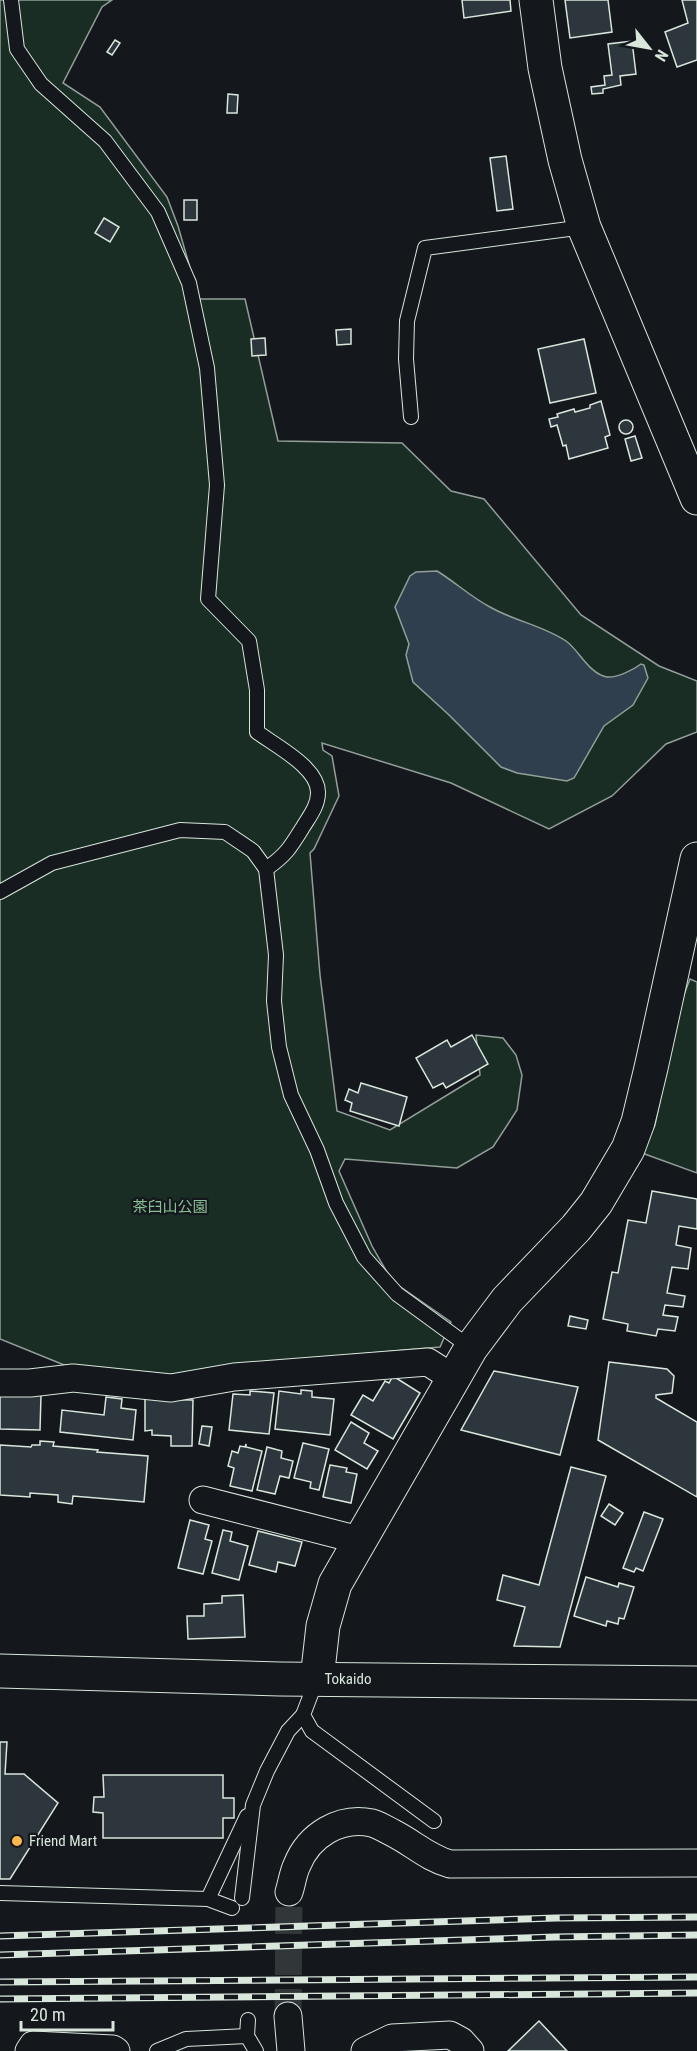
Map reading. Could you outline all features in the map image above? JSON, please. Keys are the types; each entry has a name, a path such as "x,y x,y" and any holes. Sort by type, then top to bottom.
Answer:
{"main road":[{"path":"536,0 545,68 565,160 584,227 697,498"},
{"path":"317,1679 323,1626 335,1584 471,1347 507,1300 576,1228 596,1203 628,1149 638,1122 691,910 697,859"},
{"name":"Tokaido","path":"0,1671 317,1679 697,1683"}],"street":[{"path":"0,1383 30,1383 73,1378 171,1388 234,1377 428,1362 453,1378"},
{"path":"203,1500 359,1540"},
{"path":"289,1892 297,1863 310,1843 327,1828 352,1822 372,1823 394,1833 435,1860 450,1864 697,1863"},
{"path":"288,2016 291,2051"},
{"path":"365,2051 392,2038 450,2035 461,2041 470,2051"},
{"path":"29,2051 33,2045 116,2051"}],"lane":[{"path":"10,0 17,49 41,84 105,141 158,212 189,283 207,368 217,485 208,599 249,641 257,690 257,732 302,764 315,778 318,793 314,810 284,857 266,869"},
{"path":"411,417 406,359 407,321 425,248 584,227"},
{"path":"0,892 52,863 180,830 225,832 253,851 266,869 276,955 274,1001 279,1047 291,1095 317,1150 336,1203 364,1257 397,1294 471,1347"},
{"path":"208,1899 267,1771 288,1731 303,1715 317,1679"},
{"path":"303,1715 312,1731 434,1821"},
{"path":"0,1893 208,1899 237,1903 253,1805"},
{"path":"248,2020 247,2036 256,2051"},
{"path":"157,2051 186,2039 247,2036"}],"green space":[{"name":"茶臼山公園","path":"0,0 112,0 102,7 63,83 100,107 167,197 178,226 199,299 245,299 278,441 402,443 451,491 484,499 581,615 659,666 697,681 697,732 666,744 612,796 549,829 451,783 322,743 323,750 332,756 339,796 310,853 320,975 337,1111 390,1130 480,1075 476,1035 503,1038 516,1055 522,1075 517,1110 493,1147 457,1168 345,1159 339,1171 372,1246 392,1281 451,1322 440,1347 266,1362 174,1381 74,1369 0,1339"},
{"path":"690,979 697,982 697,1173 642,1153 655,1125 680,1005"}],"water":[{"path":"437,571 490,607 566,641 590,667 601,675 615,676 641,664 644,665 648,678 633,705 604,726 574,778 567,781 517,773 501,767 413,682 406,655 409,644 395,607 410,576 416,572"}],"building":[{"path":"462,0 510,0 511,11 464,18"},
{"path":"565,0 608,0 612,32 570,38"},
{"path":"682,0 697,0 697,60 677,67 665,32 688,23"},
{"path":"115,40 120,43 112,55 107,52"},
{"path":"632,41 636,74 620,76 621,85 603,89 603,93 592,94 591,87 605,85 604,76 612,75 608,44"},
{"path":"228,94 238,95 237,113 227,113"},
{"path":"506,156 513,209 497,211 490,158"},
{"path":"184,200 197,200 197,220 184,220"},
{"path":"104,218 119,227 110,242 95,233"},
{"path":"351,329 351,344 337,345 336,330"},
{"path":"265,338 266,355 252,356 251,339"},
{"path":"584,339 596,393 550,403 538,349"},
{"path":"601,401 610,435 605,437 608,448 569,459 566,445 563,446 557,425 551,427 549,419 574,409 575,412 590,408 590,405"},
{"path":"626,420 631,422 633,427 631,432 626,434 621,432 619,427 621,422"},
{"path":"635,436 642,458 631,461 625,439"},
{"path":"472,1035 488,1064 446,1088 443,1083 433,1088 416,1058 447,1040 451,1047"},
{"path":"361,1083 407,1097 399,1126 350,1111 352,1103 345,1100 349,1089 358,1093"},
{"path":"652,1191 697,1199 697,1229 679,1226 676,1245 691,1248 688,1269 672,1267 667,1293 685,1296 683,1307 665,1305 663,1315 678,1317 675,1331 658,1329 656,1336 627,1331 628,1324 603,1319 612,1272 618,1273 628,1220 646,1223"},
{"path":"570,1316 588,1320 586,1329 568,1326"},
{"path":"609,1362 667,1369 674,1376 672,1393 656,1395 656,1398 697,1422 697,1497 598,1440"},
{"path":"494,1371 578,1387 560,1455 461,1430"},
{"path":"393,1376 420,1393 393,1439 351,1415 363,1395 373,1401 385,1381 389,1383"},
{"path":"301,1390 312,1391 312,1397 334,1399 330,1435 275,1429 279,1391 301,1394"},
{"path":"250,1391 274,1393 269,1434 229,1430 233,1394 250,1395"},
{"path":"0,1395 41,1395 40,1430 0,1429"},
{"path":"106,1397 122,1399 121,1408 136,1410 133,1440 60,1432 62,1410 104,1415"},
{"path":"145,1399 193,1400 192,1446 171,1446 171,1436 152,1435 152,1430 145,1431"},
{"path":"351,1422 369,1433 364,1443 378,1451 367,1469 335,1450"},
{"path":"202,1426 212,1427 209,1446 199,1444"},
{"path":"40,1441 54,1442 53,1446 148,1456 144,1502 73,1496 72,1504 58,1502 58,1495 30,1493 30,1497 0,1495 0,1445 31,1447 40,1445"},
{"path":"303,1443 329,1449 319,1490 310,1488 311,1482 294,1478"},
{"path":"246,1444 246,1447 262,1451 252,1491 230,1486 234,1468 228,1466 232,1451 238,1453 240,1446 245,1447"},
{"path":"267,1447 282,1451 281,1458 293,1461 289,1478 280,1476 275,1494 257,1490"},
{"path":"330,1465 347,1468 346,1472 357,1474 351,1503 323,1497"},
{"path":"571,1467 606,1476 560,1647 514,1646 525,1607 497,1600 503,1575 539,1585"},
{"path":"609,1504 623,1513 615,1525 601,1516"},
{"path":"644,1512 663,1519 643,1571 636,1568 634,1572 623,1568"},
{"path":"190,1520 209,1525 205,1539 212,1541 203,1574 178,1568"},
{"path":"223,1530 232,1532 230,1541 248,1546 239,1580 212,1573"},
{"path":"258,1531 302,1542 295,1566 278,1562 276,1572 249,1565"},
{"path":"586,1577 618,1587 619,1583 634,1587 624,1619 619,1618 618,1624 607,1621 606,1626 574,1616"},
{"path":"243,1595 245,1637 188,1639 187,1616 204,1616 204,1604 222,1603 222,1596"},
{"name":"Friend Mart","path":"0,1742 7,1742 5,1774 24,1774 58,1803 10,1879 0,1879"},
{"path":"103,1775 223,1775 223,1798 234,1798 234,1818 223,1818 223,1838 103,1838 103,1813 93,1812 94,1797 104,1797"},
{"path":"539,2021 567,2051 508,2051"}],"tunnel":[{"path":"288,2016 289,1892"}],"railway":[{"path":"0,1936 556,1918 697,1917"},
{"path":"0,1955 555,1937 697,1935"},
{"path":"0,1982 697,1977"},
{"path":"0,1999 697,1993"}],"place":[{"name":"Friend Mart","path":"17,1841"}]}
